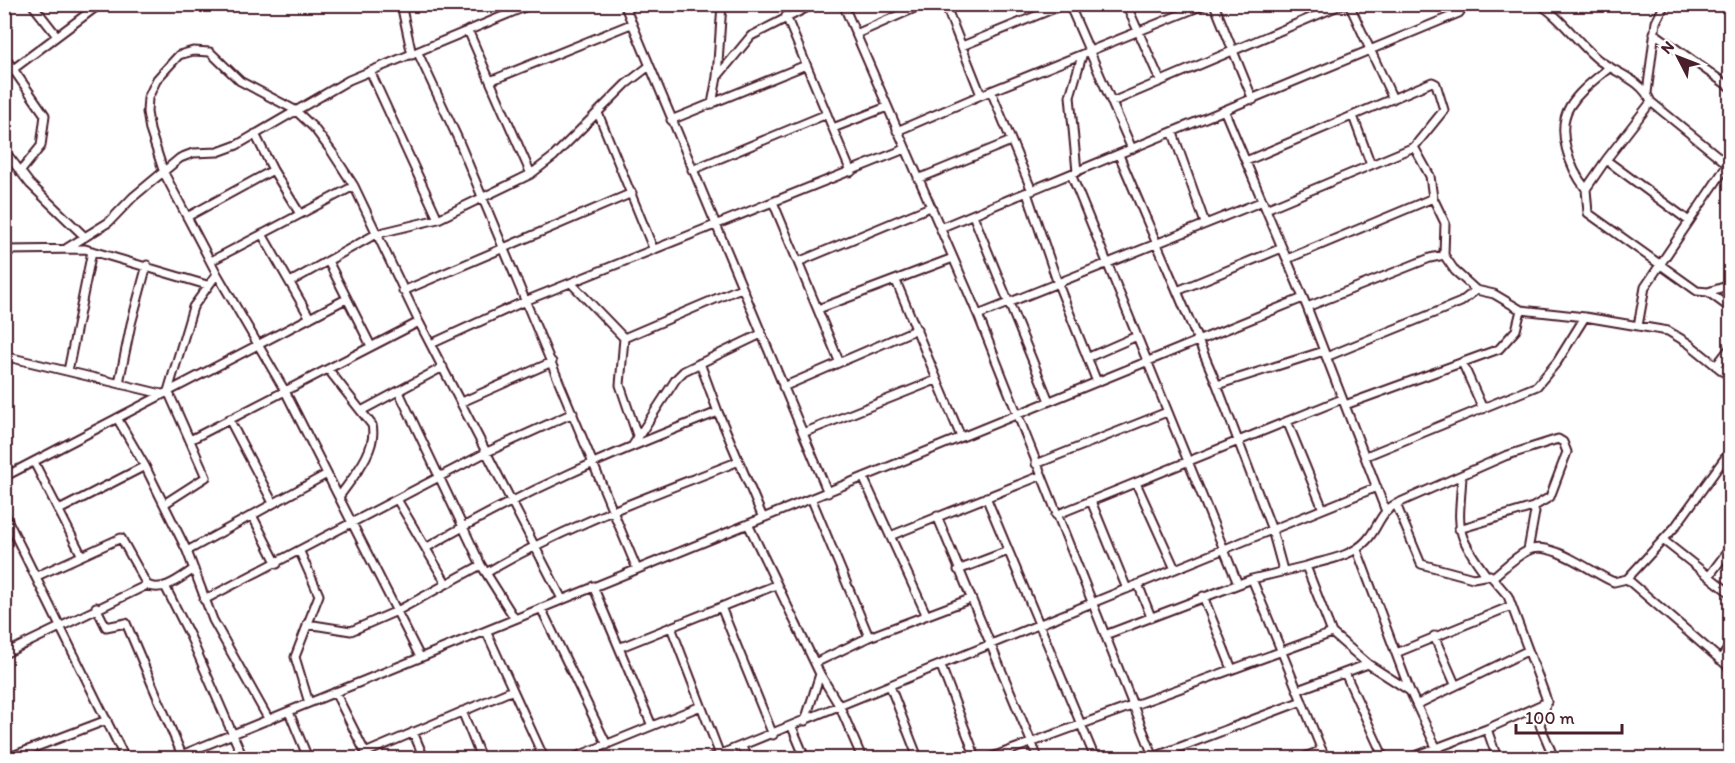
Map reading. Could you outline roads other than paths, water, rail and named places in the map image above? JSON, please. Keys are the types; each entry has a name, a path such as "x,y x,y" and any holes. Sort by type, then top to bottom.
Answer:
{"street":[{"path":"32,4 57,36"},
{"path":"4,76 100,4"},
{"path":"401,4 415,54 483,199 573,412 612,513 637,568"},
{"path":"67,248 109,222 133,197 186,155 228,148 370,71 532,4"},
{"path":"624,4 648,67 828,493"},
{"path":"712,104 717,77 722,4"},
{"path":"717,77 752,36 786,16 814,4"},
{"path":"843,4 978,315 1040,476 1154,758 1302,701"},
{"path":"856,34 924,4"},
{"path":"945,4 981,95"},
{"path":"962,46 1067,4 1132,149"},
{"path":"1126,4 1161,80"},
{"path":"897,131 1206,4"},
{"path":"1214,4 1253,100"},
{"path":"1112,102 1232,49 1343,4"},
{"path":"1349,4 1392,99"},
{"path":"940,228 1370,52 1459,13 1464,4"},
{"path":"1538,4 1551,11 1560,24 1599,61 1647,93"},
{"path":"1638,326 1645,287 1730,164 1651,102 1647,93 1654,33 1665,4"},
{"path":"786,16 850,172"},
{"path":"490,81 631,24"},
{"path":"468,30 531,174"},
{"path":"1654,33 1731,87"},
{"path":"420,657 285,391 217,274 164,173 150,130 147,112 148,98 157,79 179,55 193,51 210,52 240,81 295,110 314,128 354,186 419,322 537,547 561,599"},
{"path":"4,56 45,115 41,146 20,172"},
{"path":"1082,56 1070,96 1074,173 1107,263 1238,584"},
{"path":"671,120 806,65"},
{"path":"290,282 375,234 438,219 531,174 553,157 626,84 648,67"},
{"path":"1610,67 1578,95 1567,113 1566,148 1576,176 1586,189 1588,213 1697,291 1708,292 1731,285"},
{"path":"370,71 438,219"},
{"path":"1246,161 1432,82 1436,84 1444,110 1414,147 1266,209"},
{"path":"991,91 1030,192 1058,284 1089,357 1097,382"},
{"path":"1586,189 1605,160 1651,102"},
{"path":"833,128 887,107"},
{"path":"1226,112 1307,307 1385,509"},
{"path":"598,113 653,248"},
{"path":"692,170 827,114"},
{"path":"1353,116 1371,165"},
{"path":"1173,133 1205,223"},
{"path":"255,134 273,170 300,214"},
{"path":"918,179 1011,141"},
{"path":"1414,147 1430,176 1433,198 1445,223 1444,255 1455,271 1476,290 1494,294 1521,310 1585,317 1668,332 1731,377"},
{"path":"431,344 525,301 653,248 715,226 904,149"},
{"path":"4,150 20,172 85,237"},
{"path":"1119,155 1217,385 1272,530 1283,570"},
{"path":"1605,160 1689,221"},
{"path":"187,217 273,170"},
{"path":"211,261 354,186"},
{"path":"404,291 632,193"},
{"path":"1287,258 1433,198"},
{"path":"978,315 1263,201"},
{"path":"773,202 839,362"},
{"path":"798,262 930,207"},
{"path":"973,215 1049,401"},
{"path":"262,234 310,318"},
{"path":"4,250 67,248 92,250 207,285"},
{"path":"1177,291 1282,248"},
{"path":"68,371 92,250"},
{"path":"1307,307 1430,258 1444,255"},
{"path":"818,309 953,258"},
{"path":"328,261 371,346"},
{"path":"119,383 131,324 147,265"},
{"path":"164,504 206,477 190,440 165,393 194,307 207,285 217,274"},
{"path":"896,281 961,438"},
{"path":"571,283 624,338 620,385 638,438"},
{"path":"624,338 741,288"},
{"path":"1217,385 1325,354 1461,302 1476,290"},
{"path":"1708,292 1731,308"},
{"path":"174,759 561,599 864,479 1303,298"},
{"path":"4,477 346,299"},
{"path":"1056,515 1287,421 1499,349 1516,330 1521,310"},
{"path":"1366,456 1538,386 1557,362 1585,317"},
{"path":"190,440 419,322"},
{"path":"783,387 916,329"},
{"path":"633,445 676,379 684,371 760,334"},
{"path":"1089,357 1137,336"},
{"path":"1716,366 1731,348"},
{"path":"4,356 165,393"},
{"path":"462,402 552,362"},
{"path":"1462,362 1483,408"},
{"path":"700,363 763,518"},
{"path":"362,411 443,367"},
{"path":"328,369 372,425 372,441 339,497"},
{"path":"803,433 936,380"},
{"path":"399,392 462,527 486,573 515,619"},
{"path":"204,600 398,501 487,452 573,412"},
{"path":"426,548 512,500 633,445 718,412"},
{"path":"1036,464 1167,412"},
{"path":"117,418 145,466 187,551 204,600 226,646 269,720"},
{"path":"230,419 273,503"},
{"path":"1287,421 1323,508"},
{"path":"1105,635 1252,579 1283,570 1306,567 1357,550 1377,527 1385,509 1505,456 1561,439 1567,452 1550,497 1533,507 1459,529"},
{"path":"1396,504 1421,564 1473,578 1490,576 1528,550 1541,549 1584,563 1614,582 1627,579 1663,540 1731,451"},
{"path":"486,573 612,513 739,461"},
{"path":"34,462 81,554"},
{"path":"59,510 145,466"},
{"path":"187,551 327,474"},
{"path":"891,536 1040,476"},
{"path":"1462,476 1459,529 1465,546 1511,606 1547,702 1540,725 1554,759"},
{"path":"864,479 926,614"},
{"path":"1136,483 1175,568"},
{"path":"711,759 1377,487"},
{"path":"986,497 1095,759"},
{"path":"812,500 869,637"},
{"path":"398,501 446,583"},
{"path":"1091,501 1127,588"},
{"path":"1528,550 1535,512 1533,507"},
{"path":"4,513 37,576 125,759"},
{"path":"252,515 277,564"},
{"path":"937,516 1038,759"},
{"path":"748,524 820,674 840,707 862,759"},
{"path":"37,576 81,554 121,538 147,585"},
{"path":"1663,540 1731,593"},
{"path":"1709,576 1731,548"},
{"path":"1357,550 1410,691 1438,747 1441,759"},
{"path":"958,570 1008,551"},
{"path":"300,552 319,595 295,657 309,703"},
{"path":"307,624 345,632 397,610 482,565"},
{"path":"1306,567 1332,633 1368,664 1410,691"},
{"path":"4,640 7,653 96,607 147,585 156,588 165,586 194,569"},
{"path":"1252,579 1325,759"},
{"path":"1627,579 1731,668"},
{"path":"1138,584 1151,617"},
{"path":"621,647 776,585"},
{"path":"165,586 190,636 243,759"},
{"path":"593,586 621,647 652,726"},
{"path":"1203,596 1232,669"},
{"path":"815,663 869,637 970,599"},
{"path":"1396,653 1511,606"},
{"path":"96,607 106,627 126,623 182,755"},
{"path":"721,607 773,735"},
{"path":"541,608 607,745"},
{"path":"670,627 720,755"},
{"path":"486,631 544,759"},
{"path":"990,759 1282,649 1332,633"},
{"path":"1434,636 1455,684"},
{"path":"1720,660 1731,646"},
{"path":"1418,704 1455,684 1527,651"},
{"path":"1298,690 1368,664"},
{"path":"941,666 976,759"},
{"path":"1345,673 1384,759"},
{"path":"805,721 820,674"},
{"path":"890,686 918,759"},
{"path":"335,692 366,756 413,732 513,690"},
{"path":"1410,759 1487,729 1547,702"},
{"path":"573,759 702,706"},
{"path":"462,711 481,759"},
{"path":"289,712 308,759"},
{"path":"4,746 9,758 107,720"},
{"path":"792,727 805,759"},
{"path":"1487,729 1497,759"},
{"path":"413,732 424,759"},
{"path":"742,747 747,759"},
{"path":"1302,759 1322,750"}]}
